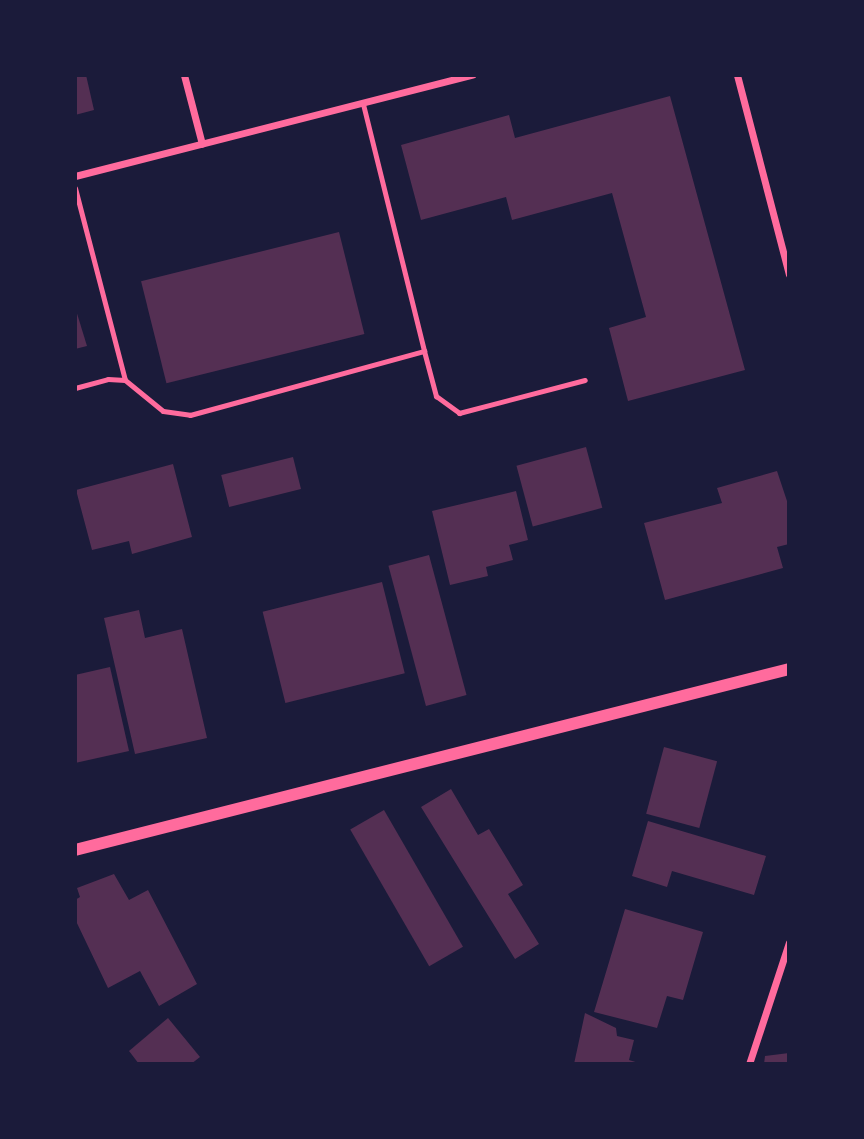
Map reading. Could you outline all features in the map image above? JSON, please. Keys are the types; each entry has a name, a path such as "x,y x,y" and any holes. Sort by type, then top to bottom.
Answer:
{"street":[{"path":"184,75 202,144"},
{"path":"75,176 472,75"},
{"path":"737,75 789,274"},
{"path":"75,850 789,669"},
{"path":"749,1064 789,942"}],"lane":[{"path":"363,104 436,396 459,413 585,380"},
{"path":"75,188 125,380"},
{"path":"75,388 108,379 125,380 163,411 190,415 424,351"}],"building":[{"path":"75,75 86,75 94,110 75,115"},
{"path":"670,96 745,370 628,401 609,328 646,317 612,193 512,220 506,197 421,220 401,145 509,115 515,138"},
{"path":"339,232 364,334 166,383 141,281"},
{"path":"75,307 87,346 75,349"},
{"path":"586,447 602,508 533,526 516,466"},
{"path":"293,457 301,489 229,507 221,475"},
{"path":"173,464 192,537 132,554 129,541 92,550 76,490"},
{"path":"777,471 789,507 789,544 777,547 783,568 665,600 644,523 722,503 717,488"},
{"path":"516,491 528,540 509,545 513,560 486,567 488,576 450,585 432,511"},
{"path":"429,555 467,695 426,706 388,566"},
{"path":"382,582 405,673 285,703 263,612"},
{"path":"139,610 145,638 182,629 207,738 135,754 104,618"},
{"path":"110,667 129,751 75,763 75,675"},
{"path":"664,747 717,761 699,828 646,814"},
{"path":"451,789 478,835 489,829 523,885 508,894 539,944 515,959 421,807"},
{"path":"384,810 463,947 429,966 350,830"},
{"path":"648,821 766,856 754,895 672,871 667,887 632,876"},
{"path":"114,874 129,900 148,890 197,984 159,1006 140,971 108,988 75,919 75,900 80,897 77,888"},
{"path":"625,909 703,932 683,1000 667,996 657,1028 594,1012"},
{"path":"585,1013 616,1028 617,1036 634,1040 629,1060 642,1064 574,1064"},
{"path":"168,1018 200,1057 191,1064 139,1064 129,1051"},
{"path":"789,1053 789,1064 764,1064 765,1056"}]}
